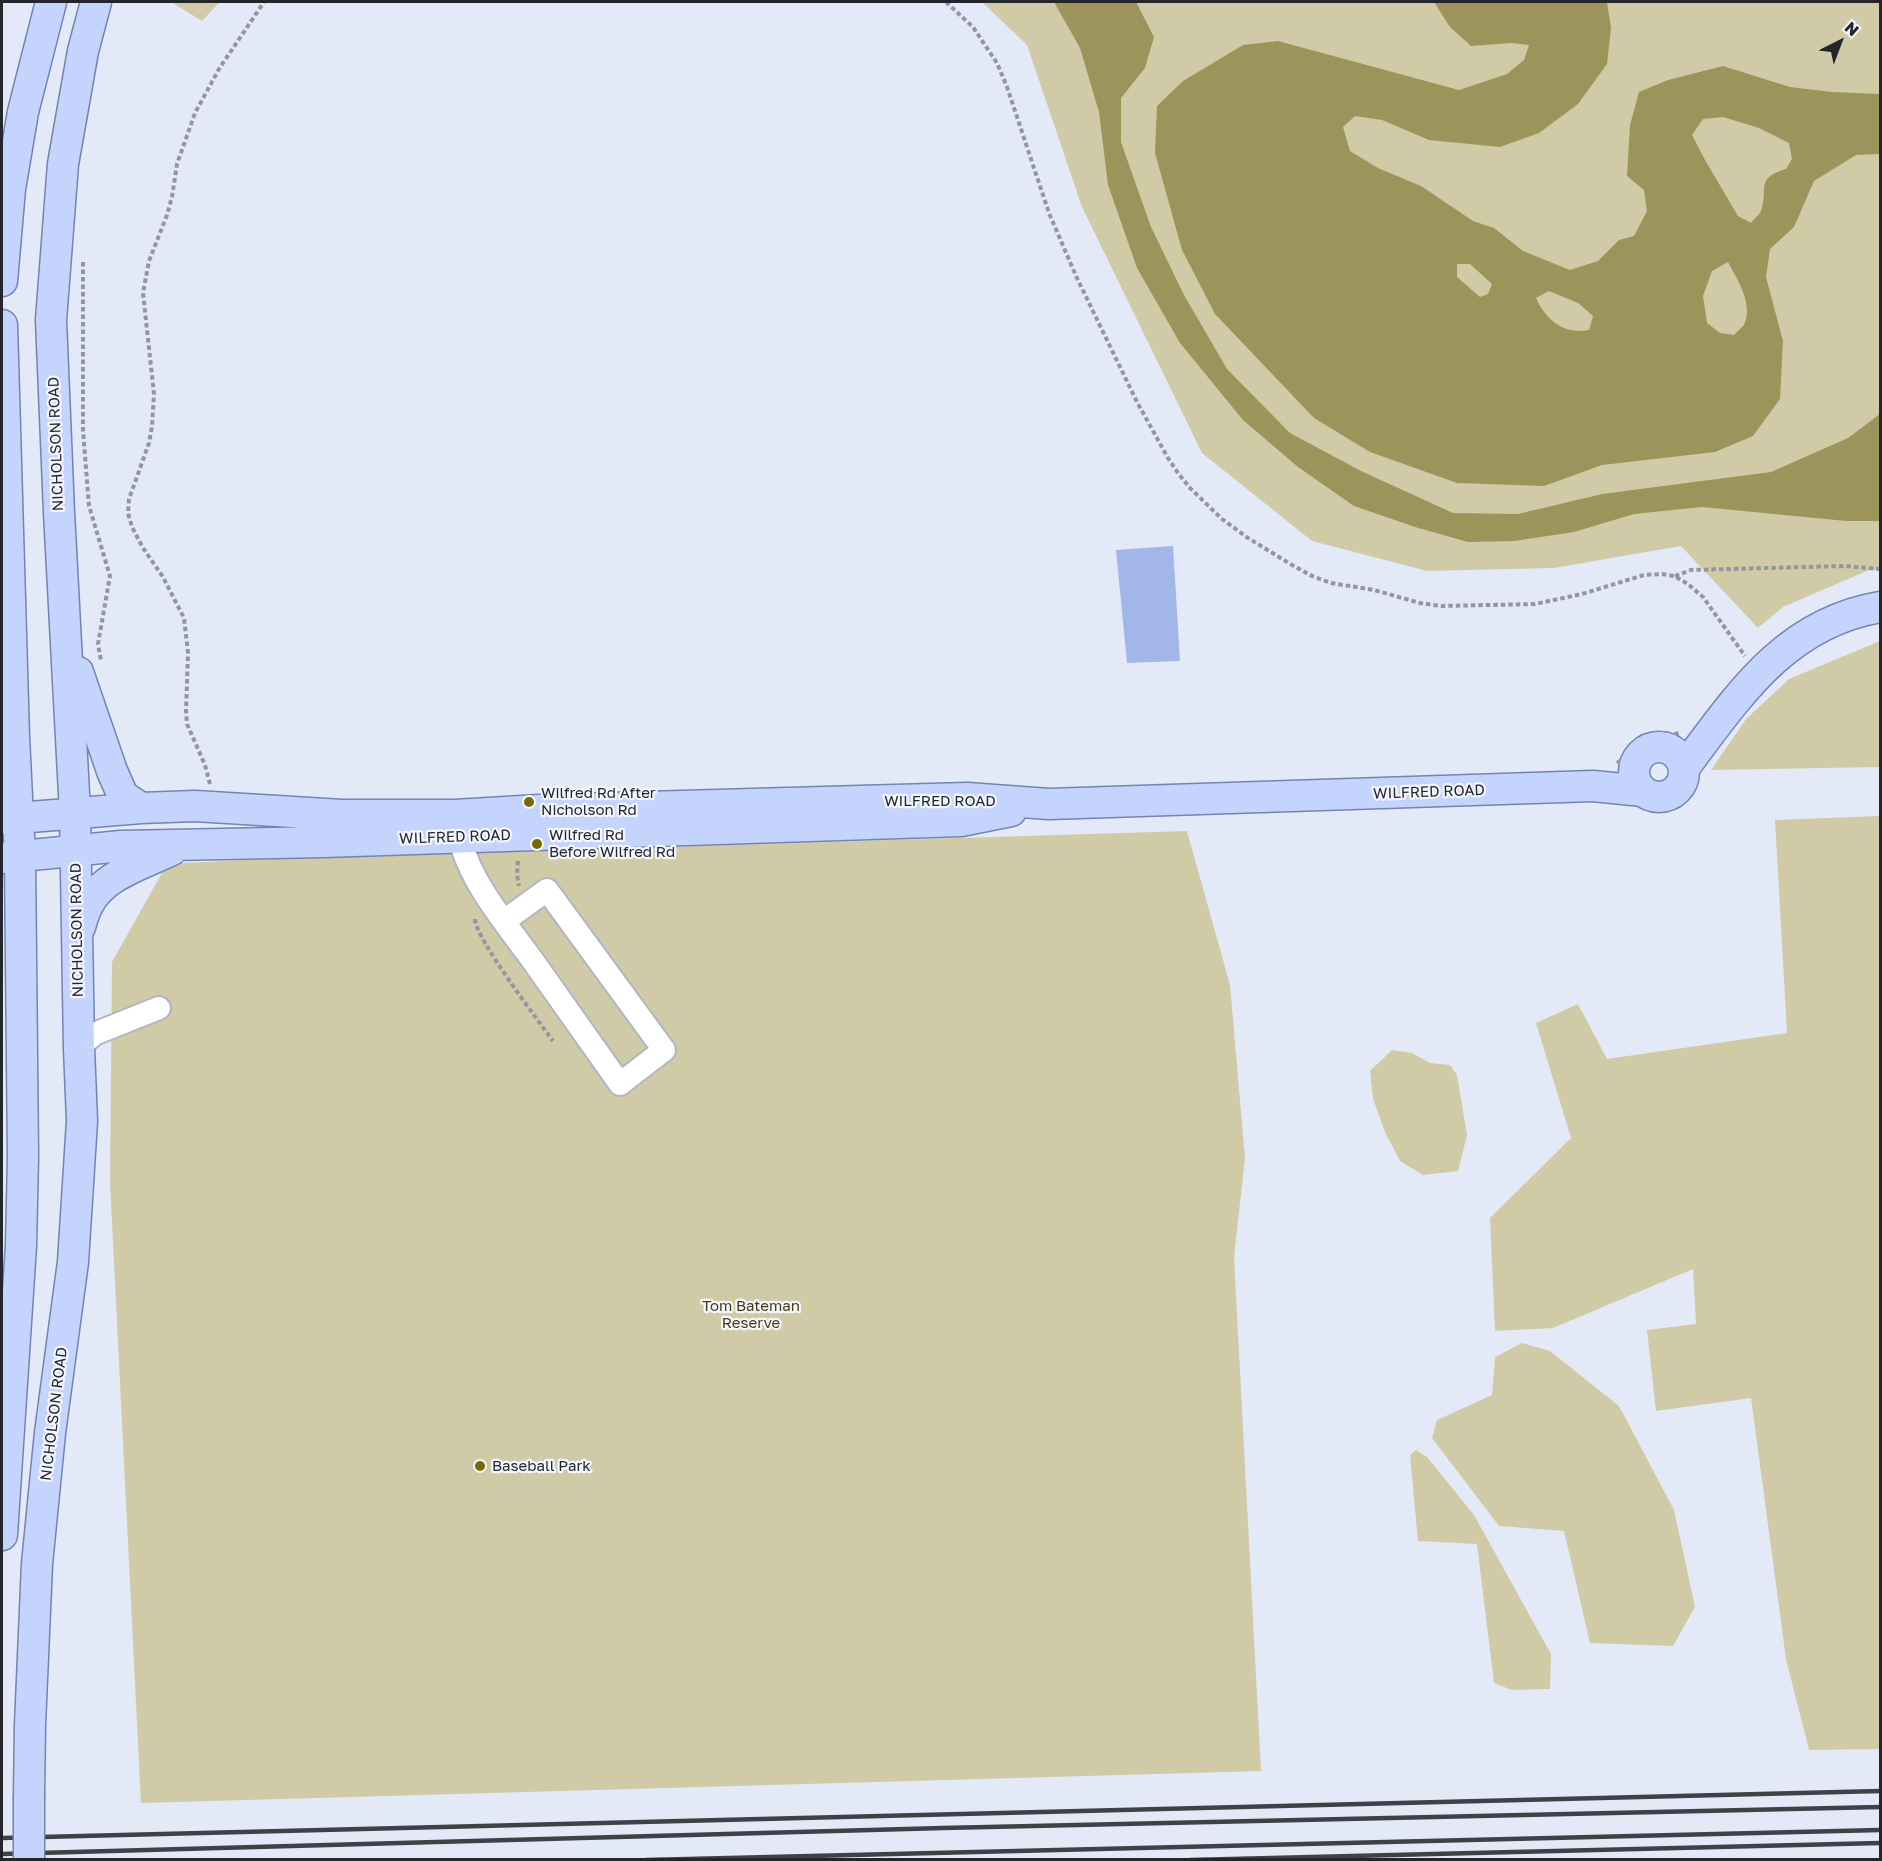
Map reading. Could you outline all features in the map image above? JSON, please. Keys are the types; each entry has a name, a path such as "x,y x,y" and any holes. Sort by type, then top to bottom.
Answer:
{"main road":[{"path":"2,281 10,189 23,112 51,2"},
{"name":"NICHOLSON ROAD","path":"29,1860 30,1725 37,1564 50,1433 73,1262 82,1121 75,813 51,320 63,164 83,51 96,2"},
{"path":"2,325 11,857 22,1008 21,1246 2,1535"},
{"path":"1680,750 1683,781 1672,794 1658,798 1651,796 1620,778 1649,749 1657,747 1680,750 1714,729 1748,685 1775,657 1824,626 1866,610 1881,607"},
{"path":"67,643 123,796 141,808"},
{"name":"WILFRED ROAD","path":"11,857 121,846 184,845 457,825 550,810 967,798 1049,804 1620,778"},
{"name":"WILFRED ROAD","path":"10,818 195,806 457,825"},
{"path":"77,936 88,905 97,892 116,876 184,845"},
{"path":"2,979 22,1008"}],"lane":[{"path":"457,825 470,868 494,917 620,1084 664,1050 548,890 494,917"},
{"path":"79,1048 94,1034 159,1008"}],"path":[{"path":"210,789 205,765 188,724 186,711 188,652 184,618 163,578 143,548 132,527 128,513 129,499 152,426 153,385 143,293 149,261 170,206 177,164 195,113 219,69 264,2"},
{"path":"946,2 973,27 997,63 1049,213 1076,276 1137,402 1178,473 1222,519 1248,538 1312,576 1331,583 1374,590 1420,603 1441,606 1535,604 1582,594 1644,575 1674,576 1689,584 1703,597 1747,658"},
{"path":"83,260 83,430 89,506 110,576 98,644 101,664"},
{"path":"1674,576 1691,570 1844,566 1881,569"},
{"path":"1620,778 1624,758 1642,739 1658,732 1674,735 1680,750"},
{"path":"511,893 519,886 517,875 519,853"},
{"path":"494,917 474,919 478,930 501,967 553,1041"}],"green space":[{"path":"171,2 220,2 202,21"},
{"path":"982,2 1880,2 1880,570 1869,570 1783,607 1758,628 1681,546 1554,568 1427,571 1312,541 1202,453 1082,207 1027,45"},
{"path":"1880,641 1880,767 1711,770 1746,719 1789,679"},
{"path":"1880,816 1880,1749 1809,1750 1786,1659 1751,1398 1656,1411 1647,1330 1696,1324 1693,1269 1553,1328 1495,1331 1490,1218 1571,1138 1536,1023 1578,1004 1607,1059 1787,1033 1775,820"},
{"name":"Tom Bateman Reserve","path":"1187,831 1230,985 1245,1158 1234,1257 1261,1771 141,1803 110,1182 112,962 167,864"},
{"path":"1392,1050 1412,1053 1430,1063 1450,1065 1457,1075 1467,1135 1458,1171 1423,1175 1400,1161 1385,1132 1373,1099 1370,1071"},
{"path":"1522,1343 1550,1351 1619,1406 1674,1510 1695,1607 1673,1646 1590,1643 1564,1531 1499,1526 1432,1438 1437,1420 1492,1395 1495,1357"},
{"path":"1416,1450 1427,1457 1474,1515 1551,1654 1550,1689 1512,1690 1494,1683 1477,1544 1418,1541 1410,1455"}],"shaded area":[{"path":"1054,2 1136,2 1154,37 1145,68 1121,98 1121,142 1151,227 1184,295 1227,369 1290,433 1361,471 1453,513 1518,514 1602,494 1771,472 1848,438 1880,414 1880,521 1846,521 1702,507 1634,514 1574,532 1514,541 1468,542 1354,506 1298,467 1243,420 1180,343 1137,268 1108,185 1099,112 1080,48"},
{"path":"1434,2 1607,2 1611,28 1607,64 1578,104 1539,133 1500,147 1429,140 1382,120 1355,116 1343,127 1350,151 1378,168 1421,186 1473,221 1494,228 1523,251 1570,270 1598,261 1619,240 1634,236 1647,211 1644,190 1627,176 1630,125 1639,92 1668,80 1723,66 1790,87 1880,94 1880,154 1856,155 1814,181 1794,227 1770,249 1766,277 1783,341 1780,399 1753,436 1715,452 1602,465 1544,486 1457,483 1370,452 1314,418 1215,314 1182,250 1155,153 1157,106 1183,81 1243,45 1278,41 1459,90 1507,74 1524,60 1529,45 1512,43 1471,46 1450,27","holes":["1723,117 1759,128 1789,143 1792,159 1786,169 1766,181 1761,211 1751,223 1738,216 1692,135 1703,119","1728,262 1743,292 1747,317 1744,325 1734,335 1720,333 1707,323 1703,296 1712,271","1457,264 1470,264 1492,284 1488,294 1480,297 1457,277","1549,291 1578,303 1593,316 1589,330 1572,330 1557,324 1545,313 1536,298"]}],"building":[{"path":"1173,546 1180,661 1127,663 1116,550"}],"railway":[{"path":"2,1838 1880,1791"},
{"path":"2,1854 943,1828 1880,1807"},
{"path":"646,1860 1880,1830"},
{"path":"1190,1860 1880,1843"}],"place":[{"name":"Wilfred Rd After Nicholson Rd","path":"529,802"},
{"name":"Wilfred Rd Before Wilfred Rd","path":"537,844"},
{"name":"Baseball Park","path":"480,1466"}]}
